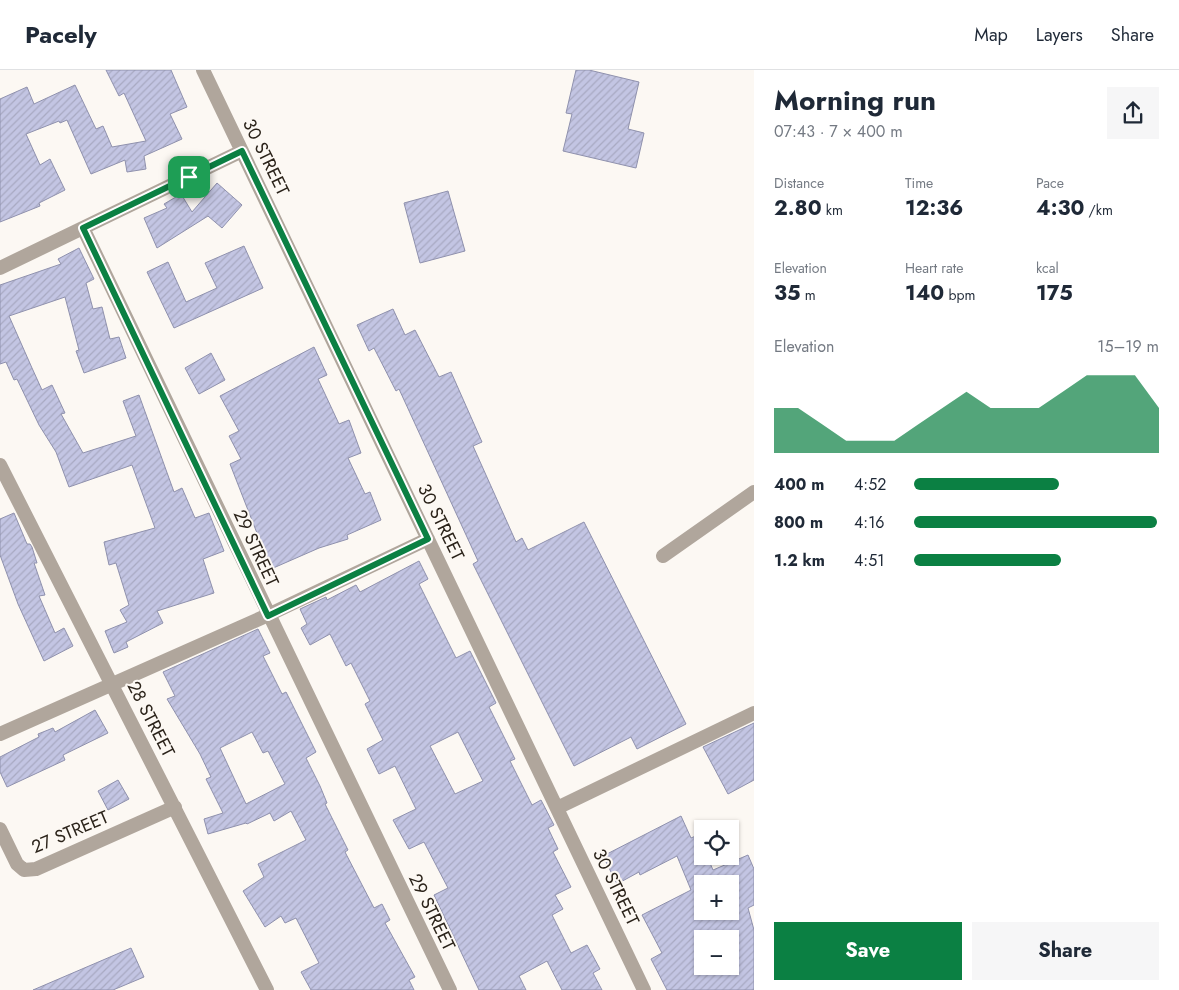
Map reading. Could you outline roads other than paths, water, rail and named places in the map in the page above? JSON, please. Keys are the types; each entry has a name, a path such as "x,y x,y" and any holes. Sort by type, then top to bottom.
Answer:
{"street":[{"name":"30 STREET","path":"203,70 644,990"},
{"path":"0,268 242,151"},
{"name":"29 STREET","path":"83,228 268,616 450,990"},
{"name":"28 STREET","path":"0,465 267,990"},
{"path":"663,556 754,492"},
{"path":"0,734 268,616 428,539"},
{"path":"557,808 754,713"},
{"name":"27 STREET","path":"0,829 18,864 24,870 36,869 175,807"}]}
